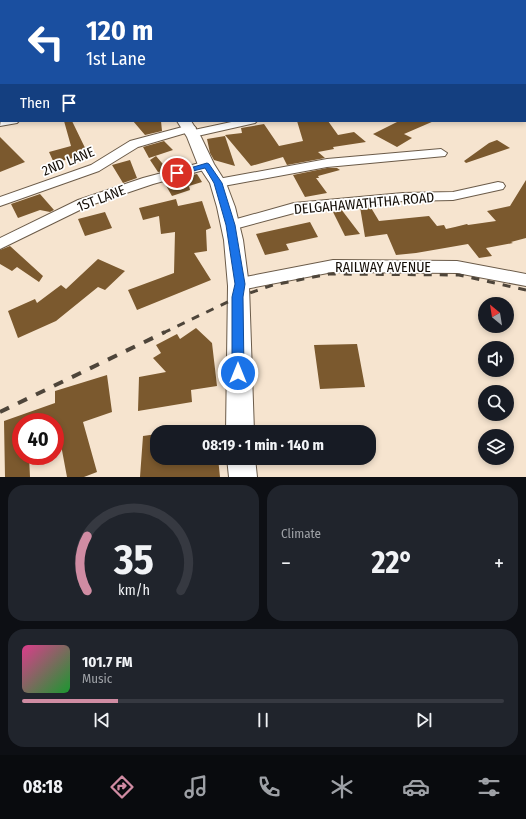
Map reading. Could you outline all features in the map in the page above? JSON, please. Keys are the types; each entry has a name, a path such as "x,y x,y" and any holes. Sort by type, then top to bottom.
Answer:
{"street":[{"name":"2ND LANE","path":"0,202 95,168 134,144 189,128 242,122"},
{"path":"189,128 207,165 218,183 231,225 240,284 238,297 240,425"},
{"path":"218,183 327,163 441,153"},
{"name":"1ST LANE","path":"0,244 83,202 148,180 207,165"},
{"name":"DELGAHAWATHTHA ROAD","path":"231,225 294,208 403,197 453,196 498,186"},
{"name":"RAILWAY AVENUE","path":"240,284 333,266 458,267 526,280"},
{"path":"242,465 243,477"}],"building":[{"path":"64,122 72,122 88,154 54,163 49,152 71,146"},
{"path":"134,122 161,122 162,131 145,135"},
{"path":"297,122 329,122 338,135 354,132 366,142 333,147 334,149 318,152 325,158 287,165 283,157 251,166 225,135 242,133 241,128 264,124 279,146 303,141"},
{"path":"397,122 432,122 404,134 412,138 397,147 373,134"},
{"path":"225,136 235,166 214,160 210,153 207,139"},
{"path":"0,137 25,162 0,172"},
{"path":"497,140 510,148 466,163 464,161 489,143"},
{"path":"164,141 173,150 149,158 143,147"},
{"path":"156,156 168,170 158,172 150,160"},
{"path":"130,160 137,178 123,183 112,165"},
{"path":"327,168 337,168 340,170 318,176 319,178 316,178 327,193 305,197 293,175"},
{"path":"197,174 202,182 189,186 190,190 172,196 164,182"},
{"path":"526,180 526,238 511,242 513,243 486,248 492,256 479,258 468,244 396,255 387,234 365,237 360,207 370,206 379,221 429,216 437,226 444,225 446,229 467,224 496,221 487,211 510,206"},
{"path":"40,194 54,210 50,212 40,210 18,218 11,204"},
{"path":"176,199 178,206 202,201 211,228 206,230 207,251 194,253 211,280 137,310 128,290 174,273 175,232 161,234 159,216 143,220 139,208"},
{"path":"341,209 360,234 345,236 332,210"},
{"path":"105,212 112,228 85,236 78,219"},
{"path":"310,222 318,237 286,244 289,250 265,255 256,234"},
{"path":"10,246 43,276 39,282 17,267 12,271 0,264 0,250"},
{"path":"98,259 125,271 105,290 98,287 56,321 18,338 8,311 35,299 37,303 61,285 66,289"},
{"path":"196,328 212,343 217,386 191,390 192,402 138,411 139,377 166,372 153,358 161,353 156,345 177,334 180,339"},
{"path":"357,344 365,387 320,389 314,345"},
{"path":"107,375 112,412 83,422 97,472 84,477 67,477 64,461 64,413 27,413 55,403 55,391"},
{"path":"12,418 12,465 29,465 30,477 5,477 4,421"},
{"path":"150,435 150,465 219,465 220,477 140,477 143,436"}],"railway":[{"path":"163,333 238,297 273,285 329,274 459,275 526,290"},
{"path":"0,412 165,332"}],"route":[{"path":"177,173 207,165 218,183 231,225 240,284 238,297 238,373"}]}
